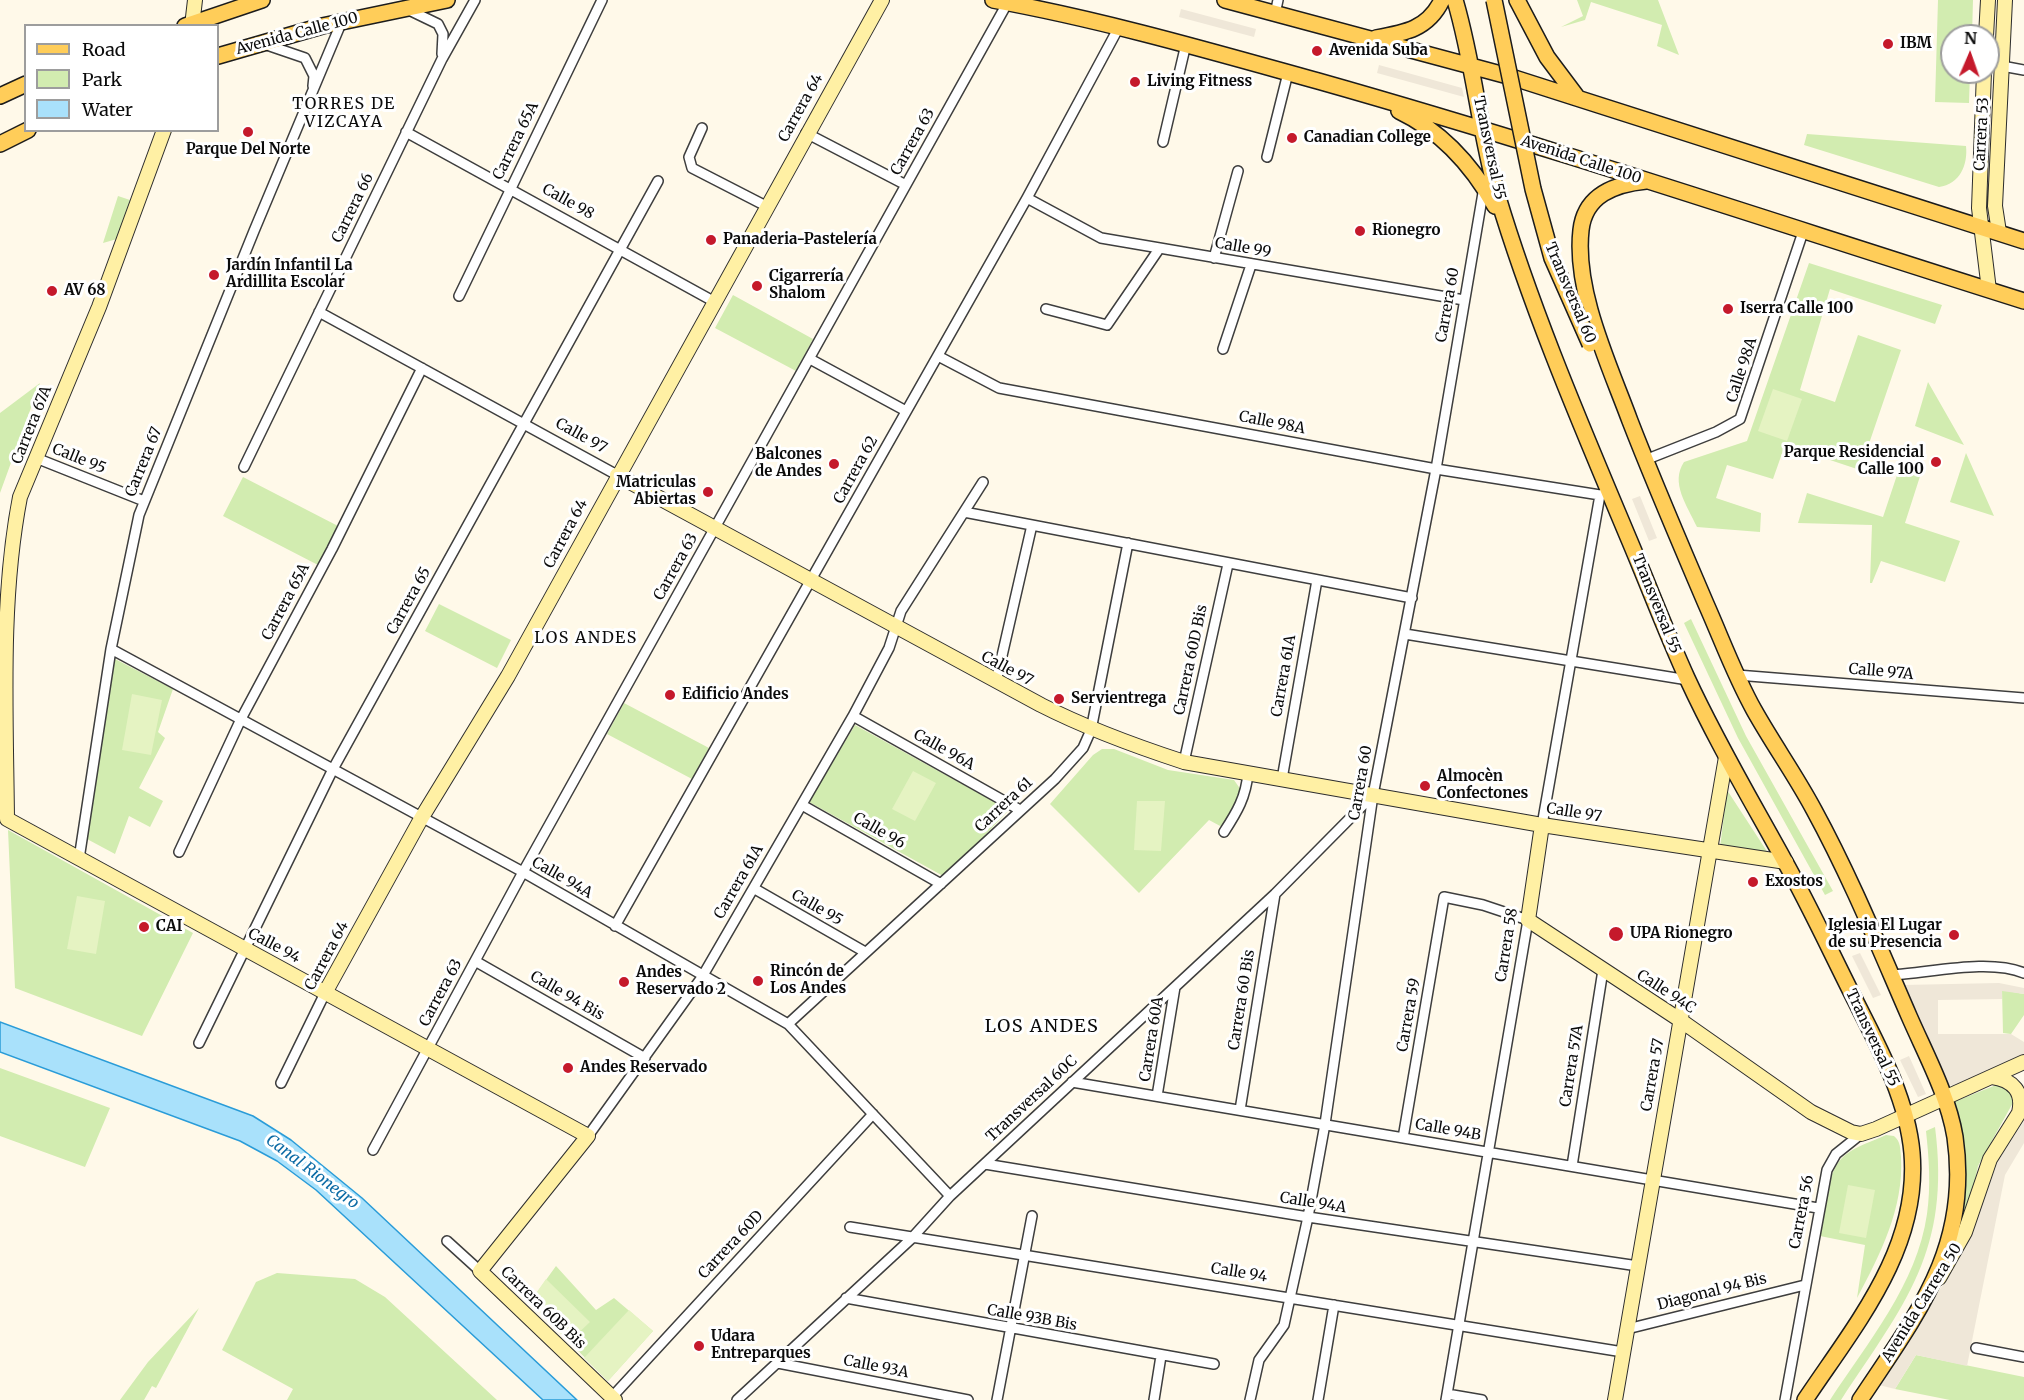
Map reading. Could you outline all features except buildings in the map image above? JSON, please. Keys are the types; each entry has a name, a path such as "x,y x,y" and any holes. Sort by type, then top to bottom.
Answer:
{"main road":[{"name":"Avenida Calle 100","path":"219,56 342,21 447,0"},
{"path":"1226,0 1277,7 1369,40 1472,65 2024,241"},
{"path":"1369,40 1405,33 1420,27 1431,18 1442,0"},
{"path":"1455,0 1472,65"},
{"name":"Transversal 60","path":"1494,0 1533,189 1552,258 1590,344 1611,369"},
{"path":"1517,0 1547,57 1577,97"},
{"name":"Avenida Calle 100","path":"1003,1 1186,44 1361,93 1482,129 2024,301"},
{"path":"193,24 249,2"},
{"name":"Transversal 55","path":"1472,65 1489,164 1507,227 1605,493 1688,680 1726,757 1786,862 1860,1009 1906,1116"},
{"path":"0,96 24,85"},
{"path":"1361,93 1405,114 1442,138 1464,160 1507,227"},
{"path":"0,144 24,132"},
{"path":"1646,181 1610,189 1595,199 1587,210 1581,228 1586,294 1645,460 1737,675 1753,708 1814,809 1945,1098 1954,1134 1958,1166 1957,1202 1931,1290"},
{"path":"1805,1400 1856,1324 1899,1247 1906,1224 1912,1179 1906,1116"},
{"name":"Avenida Carrera 50","path":"1860,1400 1931,1290"}],"street":[{"path":"190,24 195,0"},
{"name":"Carrera 66","path":"244,467 442,59 475,0"},
{"name":"Carrera 65A","path":"459,296 602,0"},
{"name":"Carrera 64","path":"281,1083 326,992 422,817 508,676 713,301 882,0"},
{"path":"1987,24 1988,0"},
{"name":"Carrera 53","path":"1999,232 1995,206 2005,0"},
{"name":"Carrera 63","path":"373,1150 523,872 906,185 1003,1"},
{"name":"Carrera 66","path":"404,8 430,18 438,24 442,34 442,59"},
{"name":"Carrera 67","path":"79,859 111,649 144,501 342,21"},
{"name":"Carrera 62","path":"615,926 1027,198 1119,27"},
{"name":"Carrera 67","path":"261,43 305,58 314,76 311,97"},
{"path":"1163,142 1186,44"},
{"path":"2002,66 2024,70"},
{"path":"1267,157 1288,73"},
{"name":"Carrera 53","path":"1984,84 1979,208 1989,290"},
{"path":"702,128 689,157 692,168 766,206"},
{"name":"Carrera 67A","path":"8,819 2,595 4,550 21,497 99,307 163,132"},
{"name":"Calle 98","path":"406,132 713,301"},
{"path":"806,133 906,185"},
{"name":"Carrera 60","path":"1250,1400 1259,1360 1284,1325 1308,1217 1325,1124 1373,795 1436,469 1489,164"},
{"path":"1214,258 1238,171"},
{"name":"Carrera 65","path":"199,1043 333,769 658,181"},
{"name":"Calle 99","path":"1027,198 1094,236 1251,265 1464,300"},
{"name":"Calle 98A","path":"1645,460 1716,432 1740,419 1803,232"},
{"path":"1046,309 1100,325 1111,323 1159,249"},
{"path":"1224,349 1251,265"},
{"name":"Calle 97","path":"319,312 996,682 1091,730 1184,762 1542,825 1786,862"},
{"name":"Calle 98A","path":"938,356 999,388 1436,469 1605,493"},
{"path":"810,359 906,411"},
{"name":"Carrera 65A","path":"179,852 241,719 332,549 422,368"},
{"name":"Calle 95","path":"36,458 144,501"},
{"name":"Carrera 61A","path":"480,1271 588,1136 702,976 755,889 853,716 889,648 900,611 983,482"},
{"name":"Carrera 58","path":"1447,1397 1542,825 1571,661 1605,493"},
{"path":"964,512 1412,598"},
{"path":"996,682 1032,525"},
{"name":"Carrera 61","path":"788,1024 1076,756 1091,730 1128,543"},
{"name":"Carrera 60D Bis","path":"1184,762 1228,564"},
{"name":"Carrera 61A","path":"1282,779 1317,579"},
{"path":"1405,634 1688,680"},
{"name":"Calle 94A","path":"111,649 523,872 788,1024 950,1196"},
{"name":"Calle 97A","path":"1737,675 2024,698"},
{"name":"Calle 96A","path":"853,716 1020,810"},
{"name":"Carrera 57","path":"1615,1400 1726,757"},
{"path":"1224,832 1239,810 1246,792 1248,773"},
{"name":"Transversal 60C","path":"737,1400 911,1239 950,1196 1275,894 1373,795"},
{"name":"Calle 96","path":"802,805 941,884"},
{"name":"Calle 94","path":"8,819 588,1136"},
{"name":"Calle 95","path":"755,889 865,952"},
{"name":"Carrera 60 Bis","path":"1240,1110 1275,894"},
{"name":"Calle 94C","path":"1444,897 1483,905 1528,920 1680,1020 1811,1113 1842,1129 1861,1134"},
{"name":"Carrera 59","path":"1403,1138 1444,897"},
{"name":"Calle 94 Bis","path":"475,961 645,1058"},
{"path":"1891,975 1991,967 2014,969 2024,973"},
{"name":"Carrera 57A","path":"1572,1166 1603,970"},
{"name":"Carrera 60A","path":"1157,1096 1175,987"},
{"path":"1945,1098 2024,1062"},
{"path":"1992,1077 2010,1082 2016,1088 2021,1109"},
{"name":"Calle 94B","path":"1072,1082 1818,1208"},
{"name":"Carrera 56","path":"1785,1400 1818,1208 1830,1162 1843,1146 1861,1134 1945,1098"},
{"name":"Avenida Carrera 50","path":"1931,1290 1965,1232 1990,1159 2021,1109"},
{"name":"Carrera 60D","path":"614,1398 873,1114"},
{"name":"Calle 94A","path":"985,1164 1308,1217 1638,1266"},
{"path":"997,1400 1032,1216"},
{"name":"Calle 94","path":"850,1227 911,1239 1291,1297 1623,1352"},
{"name":"Carrera 60B Bis","path":"447,1240 614,1398"},
{"name":"Diagonal 94 Bis","path":"1627,1329 1805,1285"},
{"name":"Calle 93B Bis","path":"846,1298 1214,1364"},
{"path":"1318,1400 1334,1305"},
{"path":"1976,1348 2024,1357"},
{"path":"1154,1400 1161,1356"},
{"name":"Calle 93A","path":"778,1363 968,1400"},
{"path":"1447,1397 1482,1400"}],"green space":[{"path":"1577,0 1658,0 1679,55 1657,46 1662,25 1591,2 1585,20 1561,27 1583,16"},
{"path":"1938,0 1973,0 1972,24 1940,24 1940,84 1970,84 1969,103 1935,102"},
{"path":"1807,134 1966,146 1966,160 1957,178 1939,187 1804,145"},
{"path":"118,196 130,200 117,239 103,243"},
{"path":"1809,263 1942,305 1935,324 1830,289 1800,390 1835,402 1858,335 1901,350 1860,470 1785,445 1773,479 1727,465 1716,498 1761,513 1760,532 1697,527 1679,486 1680,470 1684,462 1747,441"},
{"path":"733,295 813,339 796,371 715,328"},
{"path":"1928,382 1964,445 1915,426"},
{"path":"40,383 0,493 0,413"},
{"path":"1773,389 1802,399 1787,441 1758,431"},
{"path":"1966,453 1994,516 1950,502"},
{"path":"1902,460 1923,467 1905,523 1960,541 1945,582 1881,561 1870,583 1872,525 1798,523 1807,493 1883,517"},
{"path":"243,477 338,526 318,565 223,516"},
{"path":"439,604 511,640 497,668 425,631"},
{"path":"1691,619 1746,736 1833,891 1825,895 1738,738 1684,623"},
{"path":"115,659 173,689 158,732 165,738 139,788 163,801 150,827 129,816 115,854 87,839"},
{"path":"132,694 162,700 151,755 122,750"},
{"path":"624,703 709,748 692,779 607,734"},
{"path":"855,725 1009,810 945,877 809,802"},
{"path":"1102,749 1114,749 1168,770 1234,780 1241,790 1233,811 1222,827 1209,820 1139,893 1050,804 1093,755"},
{"path":"913,771 936,783 915,821 892,809"},
{"path":"1727,790 1770,856 1720,848"},
{"path":"1137,801 1165,801 1161,851 1134,850"},
{"path":"8,830 193,933 142,1036 15,988"},
{"path":"77,896 105,901 96,954 67,949"},
{"path":"2002,990 2024,994 2024,1015 2011,1034 2003,1033"},
{"path":"0,1068 110,1108 85,1167 0,1136"},
{"path":"2001,1083 2010,1086 2015,1099 1978,1166 1972,1194 1957,1227 1959,1126 1954,1102"},
{"path":"1935,1127 1938,1170 1936,1208 1929,1242 1918,1274 1885,1334 1841,1400 1830,1400 1889,1312 1913,1264 1922,1240 1928,1204 1929,1172 1926,1131"},
{"path":"1886,1135 1894,1136 1900,1145 1899,1194 1882,1248 1857,1298 1865,1245 1820,1236 1827,1193 1833,1172 1844,1156"},
{"path":"1848,1185 1875,1190 1866,1238 1839,1233"},
{"path":"556,1266 596,1310 614,1298 653,1331 608,1381 530,1302"},
{"path":"277,1273 355,1279 385,1297 497,1400 287,1400 293,1389 222,1350 256,1282"},
{"path":"546,1279 590,1322 569,1342 530,1302"},
{"path":"199,1308 156,1388 152,1386 144,1400 120,1400 148,1362"},
{"path":"629,1310 653,1331 608,1381 584,1358"},
{"path":"1916,1355 2024,1377 2024,1400 1950,1400 1895,1389"}],"shaded area":[{"path":"1181,9 1256,29 1254,37 1179,17"},
{"path":"1379,65 1462,88 1464,97 1377,73"},
{"path":"1640,496 1657,538 1649,541 1632,499"},
{"path":"1860,953 1881,995 1873,998 1852,956"},
{"path":"1999,983 2024,988 2024,994 2002,991 2002,999 1938,1000 1938,1034 2011,1034 2024,1042 2024,1058 1959,1088 1946,1084 1903,985"},
{"path":"1909,1056 1926,1094 1918,1097 1900,1060"},
{"path":"2024,1121 2024,1143 2005,1175 1967,1366 1916,1355 1895,1389 1879,1385 1958,1261 1973,1230 1998,1161"}],"water":[{"name":"Canal Rionegro","path":"0,1022 253,1116 291,1140 362,1198 577,1400 543,1400 316,1190 277,1161 240,1141 0,1052"}],"place":[{"name":"IBM","path":"1888,44"},
{"name":"Avenida Suba","path":"1317,51"},
{"name":"Living Fitness","path":"1135,82"},
{"name":"Parque Del Norte","path":"248,132"},
{"name":"Canadian College","path":"1292,138"},
{"name":"Rionegro","path":"1360,231"},
{"name":"Panaderia-Pastelería","path":"711,240"},
{"name":"Jardín Infantil La Ardillita Escolar","path":"214,275"},
{"name":"Cigarrería Shalom","path":"757,286"},
{"name":"AV 68","path":"52,291"},
{"name":"Iserra Calle 100","path":"1728,309"},
{"name":"Parque Residencial Calle 100","path":"1936,462"},
{"name":"Balcones de Andes","path":"834,464"},
{"name":"Matriculas Abiertas","path":"708,492"},
{"name":"Edificio Andes","path":"670,695"},
{"name":"Servientrega","path":"1059,699"},
{"name":"Almocèn Confectones","path":"1425,786"},
{"name":"Exostos","path":"1753,882"},
{"name":"CAI","path":"144,927"},
{"name":"UPA Rionegro","path":"1616,934"},
{"name":"Iglesia El Lugar de su Presencia","path":"1954,935"},
{"name":"Rincón de Los Andes","path":"758,981"},
{"name":"Andes Reservado 2","path":"624,982"},
{"name":"Andes Reservado","path":"568,1068"},
{"name":"Udara Entreparques","path":"699,1346"}],"district":[{"name":"TORRES DE VIZCAYA","path":"344,113"},
{"name":"LOS ANDES","path":"586,638"},
{"name":"LOS ANDES","path":"1042,1027"}]}
